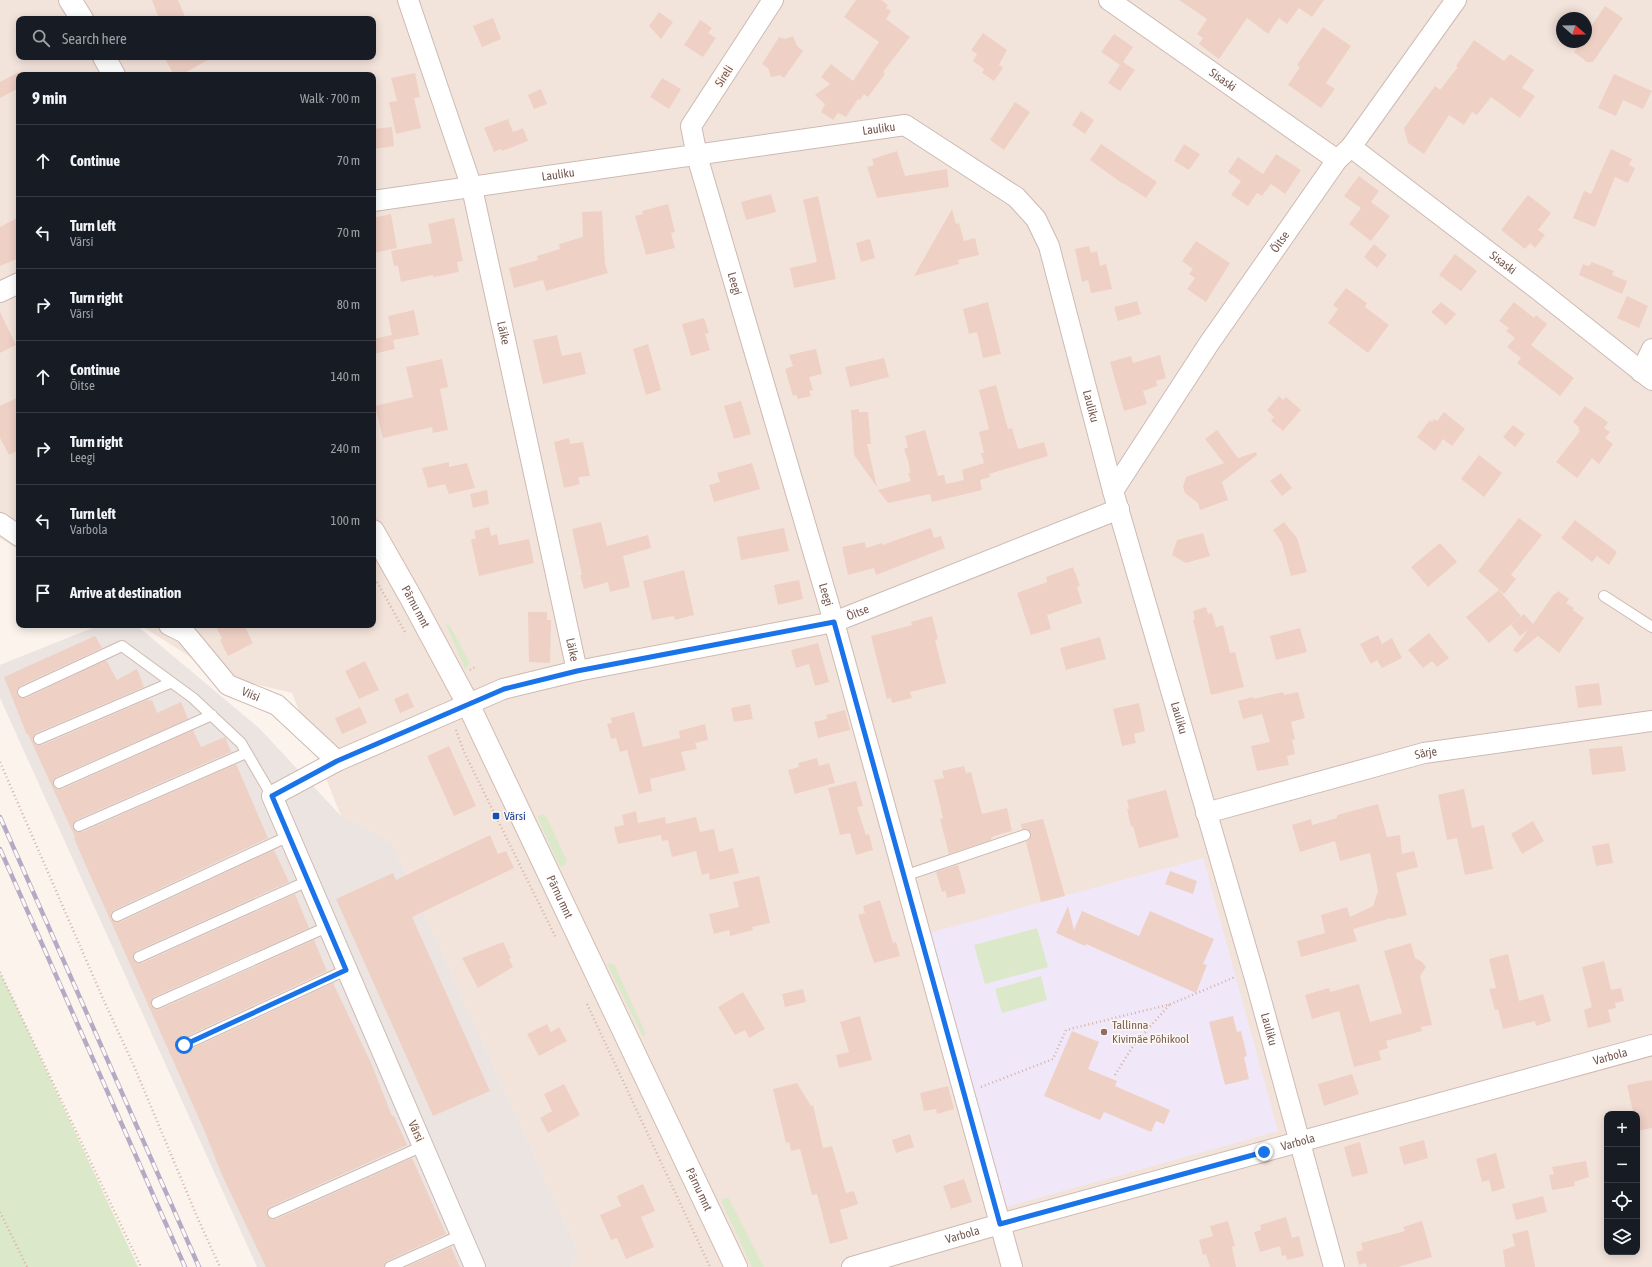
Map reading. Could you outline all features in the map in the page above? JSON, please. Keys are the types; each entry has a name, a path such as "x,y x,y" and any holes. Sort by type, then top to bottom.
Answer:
{"main road":[{"path":"70,0 80,16"},
{"path":"106,60 112,72"},
{"name":"Pärnu mnt","path":"376,536 410,596 458,708 736,1267"}],"street":[{"name":"Läike","path":"408,0 472,188 577,671"},
{"name":"Sireli","path":"697,156 691,126 773,0"},
{"name":"Õitse","path":"458,708 504,689 577,671 834,622 1116,500 1208,345 1456,0"},
{"name":"Sisaski","path":"1122,4 1344,154 1536,288 1647,376"},
{"name":"Lauliku","path":"376,201 697,156 905,125 1016,197 1036,219 1049,246 1116,500 1252,970 1334,1267"},
{"name":"Leegi","path":"697,156 834,622 1012,1267"},
{"path":"0,292 16,284"},
{"path":"1647,376 1652,350"},
{"path":"0,523 16,534"},
{"name":"Viisi","path":"175,628 185,633 228,685 277,705 337,761"},
{"path":"272,796 337,761 458,708"},
{"name":"Särje","path":"1206,813 1424,753 1652,722"},
{"name":"Värsi","path":"272,796 327,927 475,1267"},
{"name":"Varbola","path":"852,1267 1000,1224 1652,1045"}],"lane":[{"path":"1604,596 1652,627"},
{"path":"23,692 122,646 170,683 193,698 241,744 272,796"},
{"path":"39,739 170,683"},
{"path":"59,783 212,716"},
{"path":"79,826 246,753"},
{"path":"117,916 289,836"},
{"path":"904,876 1000,843 1025,836"},
{"path":"139,957 308,881"},
{"path":"157,1003 327,927"},
{"path":"184,1045 346,970"},
{"path":"272,1213 423,1146"},
{"path":"390,1267 461,1235"}],"path":[{"path":"458,708 464,752 556,940"},
{"path":"0,762 134,1066 198,1219 220,1267"},
{"path":"964,1093 1053,1059 1066,1030 1171,1004 1252,970"},
{"path":"0,972 141,1267"},
{"path":"586,1003 710,1267"},
{"path":"1115,1075 1133,1046 1171,1004"},
{"path":"0,1212 27,1267"}],"shaded area":[{"path":"0,0 1652,0 1652,1267 571,1267 579,1253 392,842 341,816 292,693 219,675 145,628 376,628 376,72 16,72 16,548 0,538"},
{"path":"92,628 140,628 259,728 341,816 392,842 579,1253 571,1267 257,1267 0,698 0,665"},
{"name":"Tallinna Kivimäe Põhikool","path":"1203,858 1278,1131 1005,1207 929,933"}],"green space":[{"path":"445,622 450,626 470,663 465,669"},
{"path":"544,815 547,818 567,861 565,865 560,867 537,816"},
{"path":"1037,928 1048,967 985,984 974,945"},
{"path":"607,964 614,964 646,1034 643,1037"},
{"path":"0,973 14,1001 138,1267 0,1267"},
{"path":"1041,976 1047,1000 1002,1013 995,989"},
{"path":"728,1197 764,1267 752,1267 722,1203 722,1199"}],"building":[{"path":"152,0 178,0 185,16 158,16"},
{"path":"856,0 881,0 888,5 886,8 891,11 886,19 910,37 883,72 885,74 868,97 864,94 860,100 858,99 846,117 838,113 833,120 821,112 825,104 815,95 830,84 821,77 831,64 853,81 879,42 844,17"},
{"path":"1179,0 1324,0 1312,17 1299,8 1287,24 1279,18 1268,34 1247,18 1219,59 1199,44 1203,38 1197,34 1207,19"},
{"path":"1605,6 1623,18 1593,62 1587,62 1574,52 1577,48 1592,48 1592,25"},
{"path":"659,12 673,22 661,39 649,26"},
{"path":"493,18 501,39 482,47 473,26"},
{"path":"700,20 712,28 708,33 716,38 703,57 684,45"},
{"path":"1323,27 1351,46 1326,83 1335,89 1321,108 1288,85 1300,67 1297,65"},
{"path":"983,33 1007,50 999,65 1003,68 994,81 982,73 984,69 973,61 977,54 971,50"},
{"path":"1114,34 1133,47 1123,62 1135,70 1120,91 1108,83 1120,65 1101,52"},
{"path":"793,36 797,46 803,51 784,78 780,75 771,77 768,68 762,64 779,37 785,39"},
{"path":"1474,40 1504,61 1510,54 1534,70 1522,88 1535,96 1520,118 1491,97 1477,115 1472,112 1464,125 1449,115 1424,154 1408,143 1404,128 1435,86 1440,90 1458,67 1456,66"},
{"path":"166,60 208,60 186,72 172,72"},
{"path":"415,73 420,97 414,98 421,128 396,134 389,102 397,101 391,78"},
{"path":"16,74 16,90 0,98 0,82"},
{"path":"1614,74 1652,91 1643,109 1623,100 1616,116 1598,108"},
{"path":"662,78 681,89 669,109 650,97"},
{"path":"541,89 547,104 534,109 528,95"},
{"path":"1015,102 1030,112 1004,150 990,140"},
{"path":"1081,111 1094,120 1085,134 1072,125"},
{"path":"508,119 513,132 523,128 528,141 502,151 501,149 494,152 484,128"},
{"path":"392,127 394,146 376,149 376,129"},
{"path":"1101,144 1157,182 1146,198 1123,184 1090,160"},
{"path":"1184,144 1200,154 1189,170 1174,161"},
{"path":"1611,149 1632,159 1629,165 1635,168 1628,183 1615,177 1595,227 1573,218 1584,191 1591,194"},
{"path":"897,151 905,176 947,169 949,187 877,198 867,167 874,165 872,159"},
{"path":"1276,154 1301,170 1285,194 1271,184 1262,196 1257,193 1248,206 1231,195 1241,181 1228,172 1238,157 1263,174"},
{"path":"1359,176 1379,191 1371,202 1390,216 1371,241 1349,224 1361,208 1344,196"},
{"path":"771,194 776,212 746,220 741,202"},
{"path":"1528,195 1551,213 1538,230 1545,235 1535,248 1530,243 1525,249 1501,230"},
{"path":"818,196 836,279 794,288 790,268 817,262 803,200"},
{"path":"668,204 675,232 671,233 675,248 646,255 635,216 643,214 642,211"},
{"path":"952,209 956,224 959,223 964,241 975,238 979,255 958,260 959,264 914,276"},
{"path":"602,211 605,264 608,273 546,291 543,280 514,288 509,268 538,260 537,256 560,249 559,244 583,237 582,212"},
{"path":"391,214 397,248 376,252 376,217"},
{"path":"454,218 463,261 457,262 459,272 433,277 433,275 401,282 398,266 394,266 391,251 432,243 428,224"},
{"path":"16,219 16,259 0,266 0,227"},
{"path":"870,239 875,258 861,262 856,243"},
{"path":"1196,241 1230,263 1206,302 1187,289 1195,278 1189,274 1193,269 1182,261"},
{"path":"1374,244 1387,255 1377,268 1364,257"},
{"path":"1089,246 1091,253 1097,251 1100,266 1106,264 1112,289 1091,293 1088,280 1082,282 1075,249"},
{"path":"1455,254 1477,271 1461,291 1439,275"},
{"path":"1592,262 1614,271 1612,275 1627,281 1622,294 1579,275 1583,264 1589,266"},
{"path":"1346,288 1367,303 1365,307 1389,325 1368,353 1328,323 1338,309 1333,305"},
{"path":"1627,296 1648,306 1639,328 1617,318"},
{"path":"1137,301 1141,314 1118,321 1114,307"},
{"path":"988,302 1001,354 983,358 977,332 969,334 963,309"},
{"path":"1441,302 1456,314 1446,325 1431,312"},
{"path":"1514,302 1534,318 1536,315 1547,324 1531,345 1574,378 1560,396 1517,363 1521,358 1507,347 1515,338 1506,331 1509,328 1499,321"},
{"path":"414,310 419,335 393,340 395,349 376,353 376,338 392,335 388,316"},
{"path":"0,312 16,345 0,353"},
{"path":"704,318 709,333 705,334 710,350 691,356 682,324"},
{"path":"557,335 562,356 581,352 586,374 543,384 533,340"},
{"path":"648,344 661,390 646,395 633,349"},
{"path":"816,349 822,374 809,377 813,390 809,391 811,396 798,399 796,395 793,396 785,369 793,366 789,355"},
{"path":"1160,355 1166,378 1156,381 1157,386 1143,391 1147,404 1124,411 1110,362 1131,356 1133,363"},
{"path":"884,358 889,377 850,387 845,367"},
{"path":"442,359 448,387 440,389 448,430 433,433 432,427 383,438 376,406 413,397 406,367"},
{"path":"996,385 1008,429 1012,428 1018,449 1044,442 1048,456 989,474 990,477 980,480 982,490 932,502 930,494 888,503 878,490 911,481 908,473 910,473 909,464 904,449 908,447 905,436 925,430 938,476 944,475 946,484 964,480 962,470 984,463 981,453 984,453 979,432 989,429 979,390"},
{"path":"1279,396 1283,400 1286,397 1301,410 1283,431 1271,421 1274,417 1267,410"},
{"path":"16,398 16,452 9,455 0,438 0,406"},
{"path":"741,401 751,434 734,439 724,406"},
{"path":"1585,406 1608,422 1604,428 1610,432 1605,438 1613,444 1599,464 1592,458 1577,478 1556,462 1580,431 1578,430 1580,428 1573,422"},
{"path":"859,409 859,412 868,412 871,444 867,444 877,487 854,455 851,410"},
{"path":"1444,412 1465,429 1452,446 1443,439 1435,451 1417,437 1430,420 1432,422 1434,419 1437,421"},
{"path":"1513,425 1525,434 1515,447 1503,437"},
{"path":"1217,430 1238,458 1256,452 1257,455 1222,482 1228,500 1200,510 1198,503 1185,493 1183,487 1186,477 1224,463 1205,439"},
{"path":"569,438 570,444 583,442 590,476 578,477 580,484 564,488 554,442"},
{"path":"1479,455 1502,473 1484,497 1461,479"},
{"path":"449,462 449,467 467,463 475,488 449,494 445,484 428,488 422,468"},
{"path":"752,463 760,489 714,502 709,485 720,482 717,473"},
{"path":"1281,473 1292,488 1282,496 1270,481"},
{"path":"487,490 489,504 473,508 470,494"},
{"path":"1519,518 1542,535 1511,575 1516,579 1504,594 1478,571"},
{"path":"1575,520 1617,552 1609,565 1597,556 1592,562 1561,538"},
{"path":"601,522 607,546 648,535 651,548 623,556 630,587 610,592 608,582 584,589 572,529"},
{"path":"1284,522 1297,538 1307,572 1291,576 1282,543 1273,530"},
{"path":"489,527 491,536 497,534 499,545 529,539 534,563 479,576 471,540 476,538 474,531"},
{"path":"784,528 789,551 741,560 737,537"},
{"path":"931,528 934,538 941,536 945,548 876,575 874,568 848,575 842,547 865,542 866,548 882,543 882,545"},
{"path":"1203,533 1210,556 1186,563 1172,555 1177,540"},
{"path":"1440,543 1457,562 1428,587 1411,567"},
{"path":"1073,567 1080,586 1077,587 1082,603 1047,615 1051,629 1031,635 1017,593 1047,582 1046,577"},
{"path":"684,570 694,615 675,620 674,616 652,620 643,581"},
{"path":"799,580 803,599 778,605 774,585"},
{"path":"1499,590 1521,616 1489,643 1466,617"},
{"path":"1558,591 1569,599 1566,603 1574,608 1573,610 1584,618 1559,653 1538,636 1517,653 1513,650 1528,630 1520,636 1511,625 1524,614 1533,624 1554,594"},
{"path":"1206,607 1208,614 1212,613 1216,627 1223,625 1230,653 1235,652 1244,687 1211,695 1193,620 1195,619 1193,611"},
{"path":"528,612 547,612 547,620 551,620 550,663 529,662"},
{"path":"932,616 938,639 935,640 946,683 910,692 912,698 892,703 891,698 887,699 871,636 912,625 911,622"},
{"path":"217,628 246,628 253,643 228,656 220,640 222,638"},
{"path":"1300,628 1307,652 1276,660 1270,636"},
{"path":"1429,633 1449,658 1437,667 1432,661 1423,668 1408,650"},
{"path":"1378,635 1382,644 1392,638 1402,658 1382,668 1377,660 1371,664 1360,644"},
{"path":"95,636 102,648 20,686 17,691 17,695 22,698 26,698 106,660 117,680 137,669 144,687 36,733 33,738 35,744 42,745 149,699 149,701 152,700 157,713 181,702 188,719 56,777 53,782 55,788 62,789 193,730 201,747 225,737 231,752 76,820 73,825 75,831 82,832 236,764 268,838 114,910 111,915 111,919 116,922 120,922 274,850 289,882 136,951 133,956 133,960 138,963 142,963 295,894 309,928 154,997 151,1002 151,1006 156,1009 160,1009 314,940 327,971 181,1039 178,1042 178,1047 181,1050 187,1051 333,983 371,1063 392,1116 394,1116 407,1145 270,1207 267,1212 267,1216 272,1219 276,1219 412,1158 446,1234 387,1261 384,1267 266,1267 222,1175 205,1132 79,850 74,838 75,837 28,734 27,735 4,677"},
{"path":"1100,637 1106,659 1066,670 1060,648"},
{"path":"818,643 829,682 815,686 809,664 796,668 791,650"},
{"path":"365,661 379,690 359,699 345,671"},
{"path":"1599,683 1602,705 1578,708 1575,686"},
{"path":"1283,692 1284,695 1298,692 1305,718 1291,722 1295,739 1292,740 1295,754 1287,756 1289,765 1257,771 1251,746 1270,742 1262,714 1243,719 1238,701"},
{"path":"408,693 414,707 400,713 394,699"},
{"path":"1139,703 1145,731 1134,734 1136,743 1122,746 1113,709"},
{"path":"750,704 753,719 734,722 731,708"},
{"path":"360,707 367,723 342,734 335,718"},
{"path":"845,710 850,730 818,738 814,722 827,719 826,715"},
{"path":"634,712 643,747 680,738 679,731 705,724 708,740 695,743 697,749 681,752 686,770 650,779 652,791 639,794 627,750 620,752 616,738 611,739 607,724 612,723 611,718"},
{"path":"449,746 476,806 454,816 427,756"},
{"path":"1622,746 1626,771 1592,775 1589,749"},
{"path":"817,758 819,766 829,763 835,783 795,794 788,770 799,767 798,763"},
{"path":"964,766 966,773 971,772 982,814 1007,808 1012,831 994,836 991,840 949,854 940,819 943,818 934,780 944,778 942,771"},
{"path":"856,781 863,806 857,807 866,835 869,834 873,850 856,855 850,833 840,835 828,788"},
{"path":"1464,789 1472,828 1484,825 1493,869 1465,875 1457,838 1447,840 1438,795"},
{"path":"1166,790 1179,837 1139,848 1133,826 1131,827 1127,809 1129,809 1127,800"},
{"path":"1378,804 1387,837 1400,835 1402,854 1414,851 1418,867 1396,873 1407,915 1353,929 1357,941 1301,957 1297,941 1325,933 1321,915 1347,907 1350,917 1373,906 1378,891 1370,853 1340,861 1335,841 1300,852 1292,825 1311,819 1312,825 1337,818 1337,815"},
{"path":"636,811 638,823 665,817 666,824 696,817 700,832 714,829 719,852 733,848 739,873 710,880 709,873 702,875 696,851 672,857 668,840 662,841 661,835 618,844 614,827 624,825 622,815"},
{"path":"1043,819 1065,896 1041,902 1026,842 1030,839 1031,833 1027,829 1022,829 1021,824"},
{"path":"1533,821 1544,841 1522,854 1511,834"},
{"path":"490,835 498,854 506,851 514,868 412,917 490,1091 433,1116 336,899 393,873 396,880"},
{"path":"1609,843 1613,863 1596,866 1592,846"},
{"path":"958,865 966,893 947,898 946,891 942,892 936,872"},
{"path":"1170,871 1197,881 1193,894 1165,884"},
{"path":"759,876 770,923 752,927 753,930 730,936 729,930 714,934 709,914 739,907 733,882"},
{"path":"880,900 893,943 896,942 900,956 874,963 858,915 865,913 863,906"},
{"path":"1068,906 1074,930 1082,911 1139,936 1150,911 1214,939 1203,964 1207,965 1196,993 1086,944 1085,946 1056,933"},
{"path":"503,942 511,958 509,959 513,967 478,988 462,958"},
{"path":"1411,943 1415,958 1422,962 1426,967 1420,976 1432,1025 1421,1027 1422,1031 1386,1041 1388,1048 1379,1051 1381,1060 1354,1067 1339,1011 1312,1019 1305,995 1329,988 1330,992 1359,984 1370,1022 1402,1013 1384,951"},
{"path":"1508,954 1519,1001 1543,994 1551,1021 1536,1026 1535,1021 1503,1029 1498,1009 1495,1010 1489,989 1496,988 1489,959"},
{"path":"1604,961 1611,990 1621,988 1624,1001 1615,1003 1616,1008 1608,1010 1611,1022 1588,1028 1584,1010 1592,1007 1582,967"},
{"path":"803,989 806,1002 785,1007 782,994"},
{"path":"743,992 765,1029 749,1038 745,1030 735,1035 718,1007"},
{"path":"860,1016 872,1060 839,1068 836,1055 849,1052 840,1022"},
{"path":"1233,1016 1237,1032 1241,1031 1247,1056 1244,1057 1249,1079 1225,1085 1209,1022"},
{"path":"547,1024 551,1032 559,1027 567,1041 539,1056 527,1034"},
{"path":"1072,1031 1099,1042 1088,1069 1117,1081 1115,1086 1170,1110 1164,1124 1156,1121 1151,1132 1104,1112 1100,1120 1044,1096"},
{"path":"1352,1074 1359,1094 1324,1106 1318,1084"},
{"path":"1652,1080 1652,1128 1640,1130 1640,1111 1633,1111 1627,1085"},
{"path":"797,1083 811,1106 813,1105 823,1148 832,1146 846,1193 854,1191 858,1204 840,1210 848,1239 830,1244 817,1194 812,1195 800,1149 791,1151 789,1142 786,1143 773,1089"},
{"path":"564,1084 580,1115 548,1133 540,1118 552,1111 544,1094"},
{"path":"948,1086 954,1109 937,1114 936,1109 924,1111 920,1093"},
{"path":"910,1134 914,1147 896,1153 892,1140"},
{"path":"1424,1140 1428,1158 1404,1165 1399,1147"},
{"path":"1360,1142 1368,1173 1352,1177 1344,1147"},
{"path":"1496,1153 1505,1188 1492,1192 1489,1180 1482,1182 1476,1159"},
{"path":"1586,1161 1589,1177 1574,1182 1575,1186 1552,1190 1549,1175 1554,1174 1552,1167"},
{"path":"964,1179 972,1202 951,1209 943,1186"},
{"path":"643,1184 655,1211 641,1217 654,1247 626,1259 617,1238 611,1240 600,1215 621,1206 617,1196"},
{"path":"1543,1196 1547,1212 1516,1220 1512,1204"},
{"path":"1286,1217 1292,1238 1299,1236 1304,1256 1287,1260 1286,1255 1282,1256 1280,1246 1260,1252 1254,1232 1261,1230 1260,1225"},
{"path":"1228,1221 1235,1246 1232,1247 1236,1267 1210,1267 1206,1254 1203,1255 1199,1240 1213,1236 1210,1226"},
{"path":"1422,1221 1432,1257 1398,1267 1367,1267 1366,1263 1359,1265 1356,1252 1363,1250 1361,1243 1405,1231 1403,1227"},
{"path":"1528,1230 1535,1267 1505,1267 1503,1250 1515,1246 1512,1234"},
{"path":"451,1247 460,1267 406,1267"}],"railway":[{"path":"0,817 199,1267"},
{"path":"0,849 185,1267"}],"place":[{"name":"Värsi","path":"496,816"},
{"name":"Tallinna Kivimäe Põhikool","path":"1104,1032"}],"route":[{"path":"184,1045 346,970 272,796 337,761 504,689 577,671 834,622 1000,1224 1264,1152"}]}
